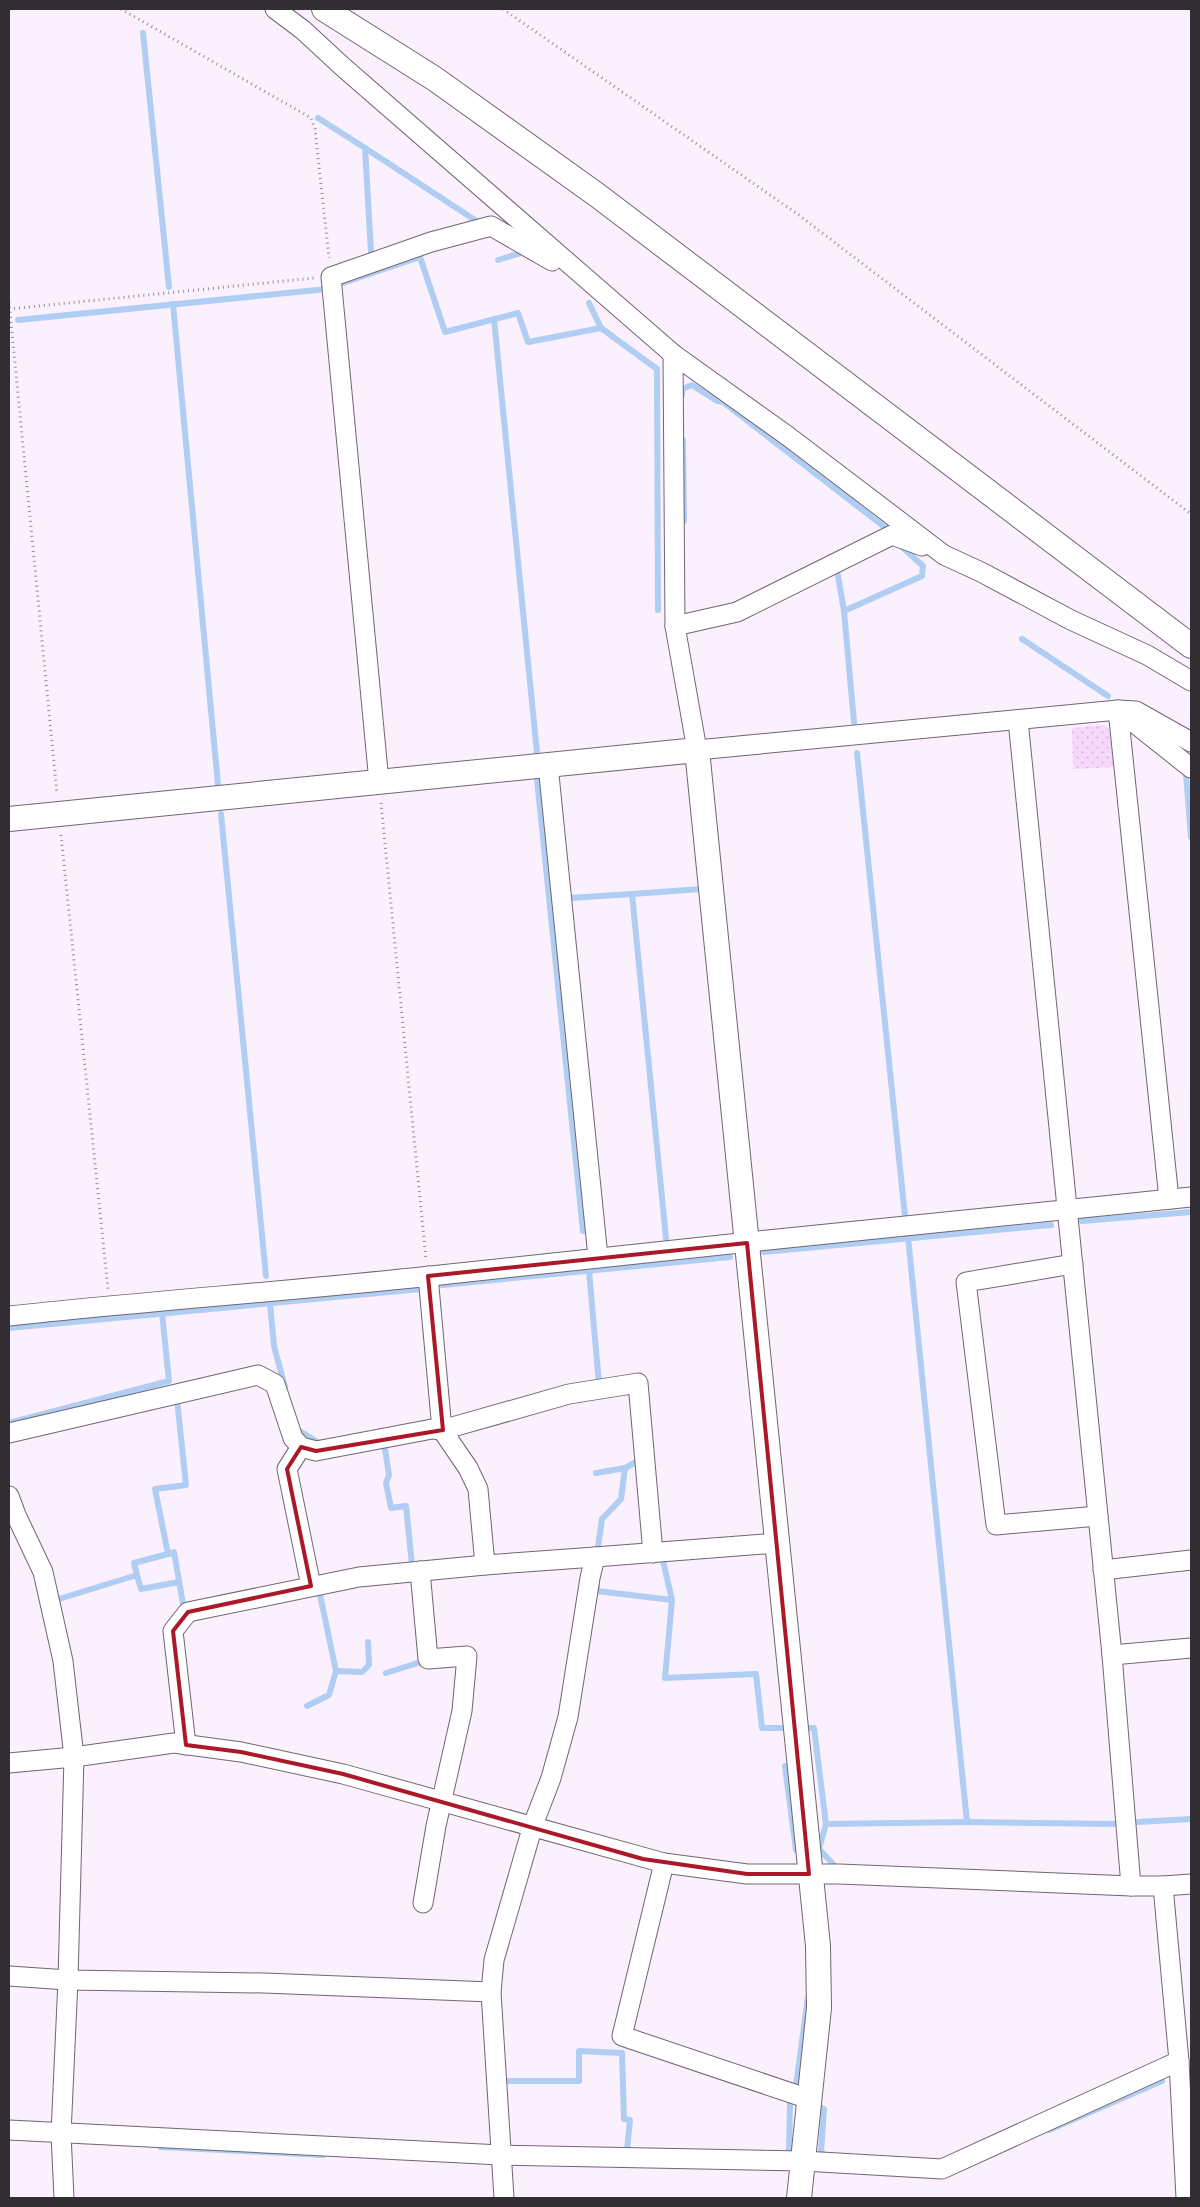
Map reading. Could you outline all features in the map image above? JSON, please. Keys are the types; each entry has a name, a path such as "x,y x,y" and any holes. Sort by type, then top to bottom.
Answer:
{"street":[{"path":"275,9 304,30 589,283 650,332 673,354 789,437 944,555"},
{"path":"324,9 435,79 597,195 1191,646"},
{"path":"379,782 331,276 431,242 492,226 589,283"},
{"path":"673,354 675,626 697,750 809,1874 818,1946 819,2008 799,2198"},
{"path":"675,626 737,612 892,535 944,555 1070,620 1147,654 1191,681"},
{"path":"9,819 1118,710 1136,711 1191,742"},
{"path":"1118,710 1191,768"},
{"path":"1118,710 1169,1199"},
{"path":"1018,720 1112,1655 1132,1886"},
{"path":"548,765 598,1257"},
{"path":"9,1316 428,1276 1191,1197"},
{"path":"1073,1264 966,1282 996,1525 1098,1516"},
{"path":"428,1276 442,1430 468,1468 478,1489 485,1565"},
{"path":"9,1432 258,1375 275,1384 293,1438 301,1447 316,1451 432,1429 442,1430 569,1394 638,1383 653,1553"},
{"path":"301,1447 287,1469 311,1586"},
{"path":"9,1496 43,1572 62,1661 74,1757 68,1980 61,2134 64,2198"},
{"path":"186,1745 173,1631 188,1612 359,1577 485,1565 776,1543"},
{"path":"504,2198 492,1992 494,1960 533,1825 551,1778 568,1717 595,1557"},
{"path":"1103,1570 1191,1560"},
{"path":"420,1571 428,1659 467,1656 462,1711 422,1903"},
{"path":"1112,1655 1191,1648"},
{"path":"9,1763 74,1757 133,1747 174,1743 241,1752 343,1774 533,1825 643,1859 664,1863 747,1874 809,1874 1132,1886 1191,1884"},
{"path":"664,1863 622,2036 809,2099"},
{"path":"1164,1886 1183,2071 1186,2198"},
{"path":"9,1976 68,1980 264,1983 492,1992"},
{"path":"9,2130 501,2155 803,2161 942,2169 1183,2071"}],"path":[{"path":"9,309 331,276 315,128 310,118 121,9"},
{"path":"503,9 796,213 1191,514"},
{"path":"9,302 59,814 110,1305"},
{"path":"379,782 428,1276"}],"highlighted area":[{"path":"747,1243 809,1874 747,1874 643,1859 343,1774 241,1752 186,1745 173,1631 188,1612 311,1586 287,1469 301,1447 316,1451 443,1430 428,1276"}],"shaded area":[{"path":"1104,725 1114,734 1116,767 1073,769 1072,728"}],"waterway":[{"path":"143,33 169,287"},
{"path":"318,118 365,148"},
{"path":"371,252 365,148 478,222"},
{"path":"498,260 521,253"},
{"path":"337,285 420,257 445,332 518,313 528,342 601,328 657,369 658,610"},
{"path":"18,320 327,289"},
{"path":"589,303 601,328"},
{"path":"173,304 218,785"},
{"path":"494,319 537,753"},
{"path":"682,395 682,389 692,385 717,401 723,402 887,529"},
{"path":"683,440 684,521"},
{"path":"844,611 922,576 923,566 901,546"},
{"path":"832,572 837,570 844,611 854,722"},
{"path":"1022,639 1108,696"},
{"path":"857,753 905,1216"},
{"path":"1181,769 1186,774 1191,837"},
{"path":"537,779 583,1231"},
{"path":"221,814 266,1276"},
{"path":"632,894 701,889"},
{"path":"570,898 632,894 666,1238"},
{"path":"1082,1221 1191,1212"},
{"path":"764,1252 1051,1225"},
{"path":"826,1824 967,1822 908,1237"},
{"path":"442,1285 730,1257"},
{"path":"589,1271 599,1384"},
{"path":"9,1328 421,1289"},
{"path":"270,1303 274,1346 285,1387"},
{"path":"9,1423 169,1381 162,1313"},
{"path":"177,1399 186,1485 155,1489 168,1554 174,1552 184,1610"},
{"path":"297,1428 319,1443 324,1442"},
{"path":"385,1449 389,1475 386,1483 391,1508 406,1506 412,1565"},
{"path":"596,1473 625,1468 640,1460"},
{"path":"597,1553 602,1519 621,1499 625,1468"},
{"path":"59,1599 137,1575 134,1563 168,1554"},
{"path":"663,1561 672,1600"},
{"path":"137,1575 141,1589 179,1582"},
{"path":"597,1585 597,1591 672,1600 665,1678 756,1674 762,1728 783,1728"},
{"path":"307,1706 329,1695 336,1671 319,1590"},
{"path":"336,1671 362,1672 369,1665 368,1642"},
{"path":"386,1673 424,1661"},
{"path":"808,1728 814,1728 826,1824 819,1849 833,1864"},
{"path":"785,1766 796,1850"},
{"path":"1137,1822 1191,1819"},
{"path":"967,1822 1116,1824"},
{"path":"796,2086 808,1997"},
{"path":"504,2081 579,2081 579,2051 622,2053 624,2119 630,2120 627,2150"},
{"path":"1049,2130 1162,2081"},
{"path":"819,2102 818,2106 824,2109 821,2151 825,2157"},
{"path":"789,2151 790,2103"},
{"path":"161,2147 323,2155"}]}
